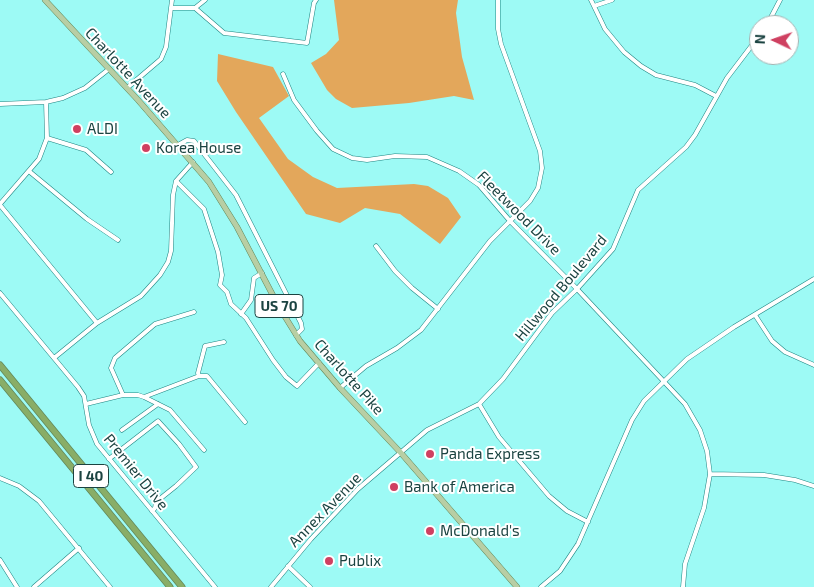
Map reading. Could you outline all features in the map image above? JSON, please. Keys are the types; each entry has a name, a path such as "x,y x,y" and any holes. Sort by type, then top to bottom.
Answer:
{"highway":[{"name":"I 40","path":"0,365 182,587"},
{"name":"I 40","path":"0,380 170,587"}],"main road":[{"name":"Charlotte Avenue","path":"45,0 193,162"},
{"name":"Charlotte Pike","path":"193,162 209,182 233,220 296,335 318,363 401,453 517,587"}],"street":[{"path":"127,88 161,59 166,47 172,0"},
{"path":"171,8 195,8 205,0"},
{"path":"195,8 224,33 307,43 316,0"},
{"path":"340,388 366,366 410,339 420,330 490,240 530,201 538,188 542,168 540,151 498,34 498,0"},
{"path":"591,0 605,29 624,52 641,66 656,75 695,85 716,96"},
{"path":"594,6 612,0"},
{"path":"772,15 780,0"},
{"name":"Hillwood Boulevard","path":"401,453 427,430 479,404 502,379 552,312 577,289 613,249 638,190 688,143 705,119 716,96 736,64 749,48"},
{"path":"0,104 46,102 63,98 85,88 109,69"},
{"name":"Fleetwood Drive","path":"283,74 294,100 333,149 352,158 367,160 402,156 427,158 460,171 479,185 510,221 685,404 700,430 707,451 710,474 704,508 685,564 683,587"},
{"path":"46,102 47,138 39,160 0,205 97,323"},
{"path":"47,138 86,150 111,172"},
{"path":"178,145 187,140 194,141 236,195 301,323 302,329 296,335"},
{"path":"54,358 97,323 140,296 160,274 168,262 171,251 176,181 193,162"},
{"path":"30,172 87,219 118,240"},
{"path":"176,181 204,209 218,252 222,275 220,285 227,292 231,304 246,318 273,360 297,386 318,363"},
{"path":"376,246 395,271 412,288 438,308"},
{"path":"241,314 251,300 254,278 262,273"},
{"path":"541,587 560,571 578,544 632,420 644,401 687,359 734,327 814,279"},
{"name":"Premier Drive","path":"0,293 78,387 86,404 89,425 97,444 215,587"},
{"path":"123,395 111,368 115,358 155,324 194,312"},
{"path":"755,315 772,340 785,352 814,365"},
{"path":"199,376 204,346 224,342"},
{"path":"144,397 199,376 207,376 245,422"},
{"path":"86,404 123,395 144,397 170,410 204,450"},
{"path":"122,430 158,404"},
{"path":"479,404 499,437 549,496 567,511 588,522"},
{"path":"109,458 158,421 179,444 196,466 156,502 156,508 152,511"},
{"name":"Annex Avenue","path":"271,587 358,489 401,453"},
{"path":"710,474 767,476 795,480 814,486"},
{"path":"0,478 19,486 39,501 110,587"},
{"path":"34,587 79,548"},
{"path":"0,560 17,587"},
{"path":"288,566 310,587"}],"shaded area":[{"path":"334,0 458,0 456,13 462,57 474,100 454,96 409,103 352,108 336,99 327,90 311,63 326,54 339,40"},
{"path":"218,54 273,67 289,96 259,118 288,159 313,177 337,188 414,184 428,186 448,198 461,217 440,244 400,214 365,208 340,223 306,214 217,81"}],"place":[{"name":"ALDI","path":"77,129"},
{"name":"Korea House","path":"146,148"},
{"name":"Panda Express","path":"430,454"},
{"name":"Bank of America","path":"394,487"},
{"name":"McDonald's","path":"430,531"},
{"name":"Publix","path":"329,561"}]}
